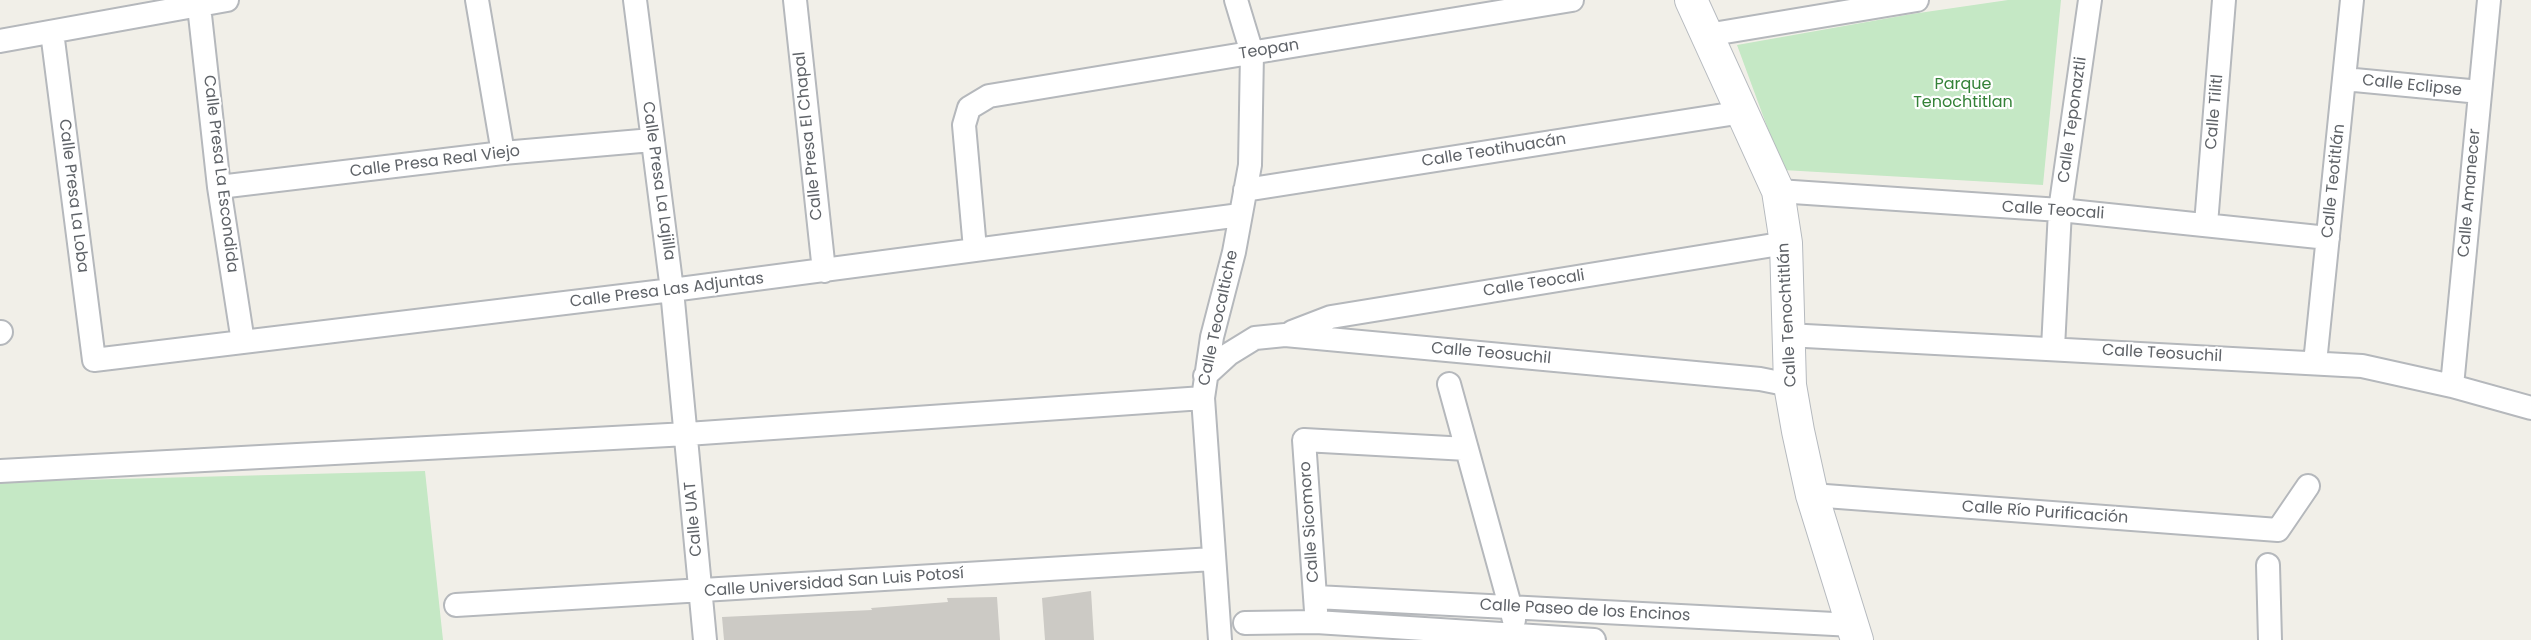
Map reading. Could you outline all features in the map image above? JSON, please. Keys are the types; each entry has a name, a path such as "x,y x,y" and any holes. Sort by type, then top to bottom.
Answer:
{"street":[{"path":"0,41 227,0"},
{"path":"477,0 503,153"},
{"name":"Calle Presa La Lajilla","path":"635,0 672,291 687,434"},
{"name":"Calle Presa El Chapal","path":"795,0 824,271"},
{"name":"Calle Teocaltiche","path":"1220,640 1213,559 1204,387 1250,165 1252,53 1236,0"},
{"name":"Teopan","path":"975,249 964,125 969,108 989,96 1572,0"},
{"name":"Calle Tenochtitlán","path":"1691,0 1778,191 1786,243 1790,384 1812,495 1855,633"},
{"path":"1707,35 1917,0"},
{"name":"Calle Teponaztli","path":"2053,348 2060,210 2090,0"},
{"name":"Calle Tilitl","path":"2206,224 2224,0"},
{"name":"Calle Teotitlán","path":"2315,363 2352,0"},
{"name":"Calle Amanecer","path":"2452,386 2489,0"},
{"name":"Calle Presa La Escondida","path":"199,6 219,187 243,342"},
{"name":"Calle Presa La Loba","path":"52,32 94,360"},
{"name":"Calle Eclipse","path":"2344,79 2480,92"},
{"name":"Calle Teotihuacán","path":"1245,189 1743,112"},
{"name":"Calle Presa Real Viejo","path":"219,187 503,153 651,140"},
{"name":"Calle Teocali","path":"1778,191 2060,210 2328,238"},
{"name":"Calle Presa Las Adjuntas","path":"94,360 672,291 1240,215"},
{"name":"Calle Teocali","path":"1285,335 1330,317 1786,243"},
{"name":"Calle Teosuchil","path":"1204,387 1229,354 1255,338 1285,335 1760,379 1790,384"},
{"name":"Calle Teosuchil","path":"1787,335 2362,366 2452,386 2531,408"},
{"path":"1449,384 1510,607 1520,635"},
{"path":"0,471 687,434 1204,387"},
{"name":"Calle UAT","path":"687,434 705,640"},
{"name":"Calle Sicomoro","path":"1316,622 1304,440 1467,449"},
{"name":"Calle Río Purificación","path":"1812,495 2278,530 2308,486"},
{"name":"Calle Universidad San Luis Potosí","path":"456,605 1213,559"},
{"path":"2268,565 2270,640"},
{"name":"Calle Paseo de los Encinos","path":"1316,597 1510,607 1786,631 1855,633"},
{"name":"Calle Paseo de los Encinos","path":"1245,623 1316,622 1594,640"}],"green space":[{"name":"Parque Tenochtitlan","path":"2008,0 2061,0 2043,185 1783,170 1737,45 1912,14"},
{"path":"425,471 443,640 0,640 0,482"}],"building":[{"path":"1091,591 1094,640 1045,640 1042,598"},
{"path":"997,597 1000,640 724,640 722,617 872,610 871,608 948,602 947,598"}]}
